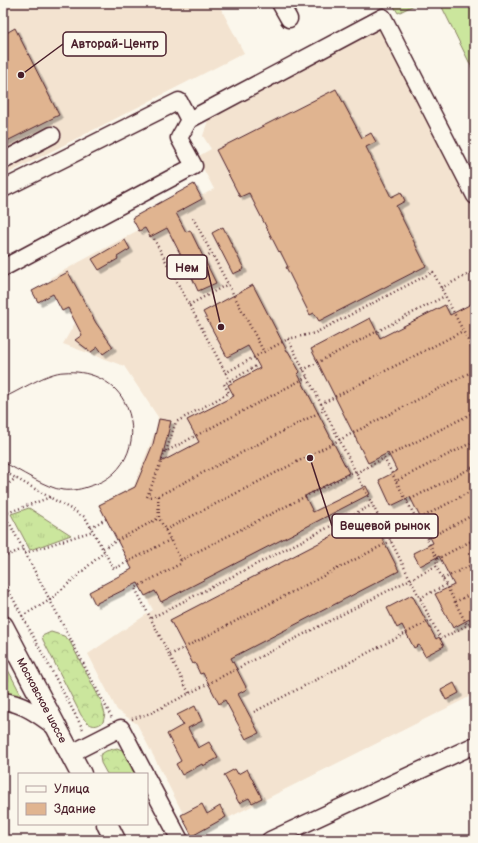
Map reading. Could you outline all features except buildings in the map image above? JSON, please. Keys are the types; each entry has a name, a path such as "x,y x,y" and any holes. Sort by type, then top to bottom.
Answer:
{"main road":[{"name":"Московское шоссе","path":"3,626 80,773"},
{"path":"108,825 115,840"}],"lane":[{"path":"280,3 289,19"},
{"path":"3,268 194,166 179,138 189,120 383,17 475,196"},
{"path":"3,189 179,100 189,120"},
{"path":"3,161 52,135"},
{"path":"3,701 18,704 27,708 56,728"},
{"path":"70,754 91,744 118,728 121,728 144,773"},
{"path":"270,840 475,745"},
{"path":"148,780 180,840"}],"path":[{"path":"193,218 264,352"},
{"path":"154,239 230,380"},
{"path":"173,274 212,254"},
{"path":"441,288 475,271"},
{"path":"225,373 288,339 315,332 433,272 475,354"},
{"path":"189,305 228,284"},
{"path":"303,370 446,296"},
{"path":"321,404 464,331"},
{"path":"288,339 440,639 475,621"},
{"path":"256,366 224,384 229,393 176,422 147,497 158,496 324,410"},
{"path":"165,530 475,370"},
{"path":"165,452 307,377"},
{"path":"190,693 135,588 180,564 181,560 475,412"},
{"path":"396,481 475,441"},
{"path":"384,458 437,559 436,566 467,625"},
{"path":"407,501 475,466"},
{"path":"3,471 85,517 114,569 170,540"},
{"path":"3,488 16,478"},
{"path":"416,520 475,489"},
{"path":"158,496 159,518 181,560"},
{"path":"51,497 4,513 118,728 136,717 151,713 436,566"},
{"path":"151,618 372,505"},
{"path":"427,539 475,514"},
{"path":"103,548 159,518"},
{"path":"91,526 106,519"},
{"path":"25,553 93,531"},
{"path":"437,559 475,539"},
{"path":"170,655 391,541"},
{"path":"3,557 23,549"},
{"path":"22,616 50,600 104,552"},
{"path":"443,579 475,563"},
{"path":"3,580 91,744"},
{"path":"420,598 446,585"},
{"path":"455,602 475,592"},
{"path":"254,712 431,620"}],"shaded area":[{"path":"3,3 218,3 244,53 3,176"},
{"path":"378,24 475,212 475,694 194,835 137,724 117,710 88,654 153,610 98,505 134,486 156,429 158,417 124,366 63,344 75,323 50,278 214,189 197,157 211,149 203,136 210,114"}],"green space":[{"path":"392,3 418,3 398,13"},
{"path":"440,3 475,3 475,74"},
{"path":"29,508 71,535 30,550 11,514"},
{"path":"51,632 64,636 69,640 101,701 105,714 103,722 93,725 86,721 81,715 43,640 42,636"},
{"path":"8,670 25,702 3,696 3,690 8,681"},
{"path":"117,748 125,752 133,762 138,773 106,773 101,763 100,755 106,751"}],"tram line":[{"path":"3,398 42,378 57,373 73,372 90,374 106,382 119,393 129,414 132,427 128,452 114,473 103,481 77,490 56,489 3,462"}],"place":[{"name":"Авторай-Центр","path":"21,75"},
{"name":"Нем","path":"221,327"},
{"name":"Вещевой рынок","path":"310,458"}]}
